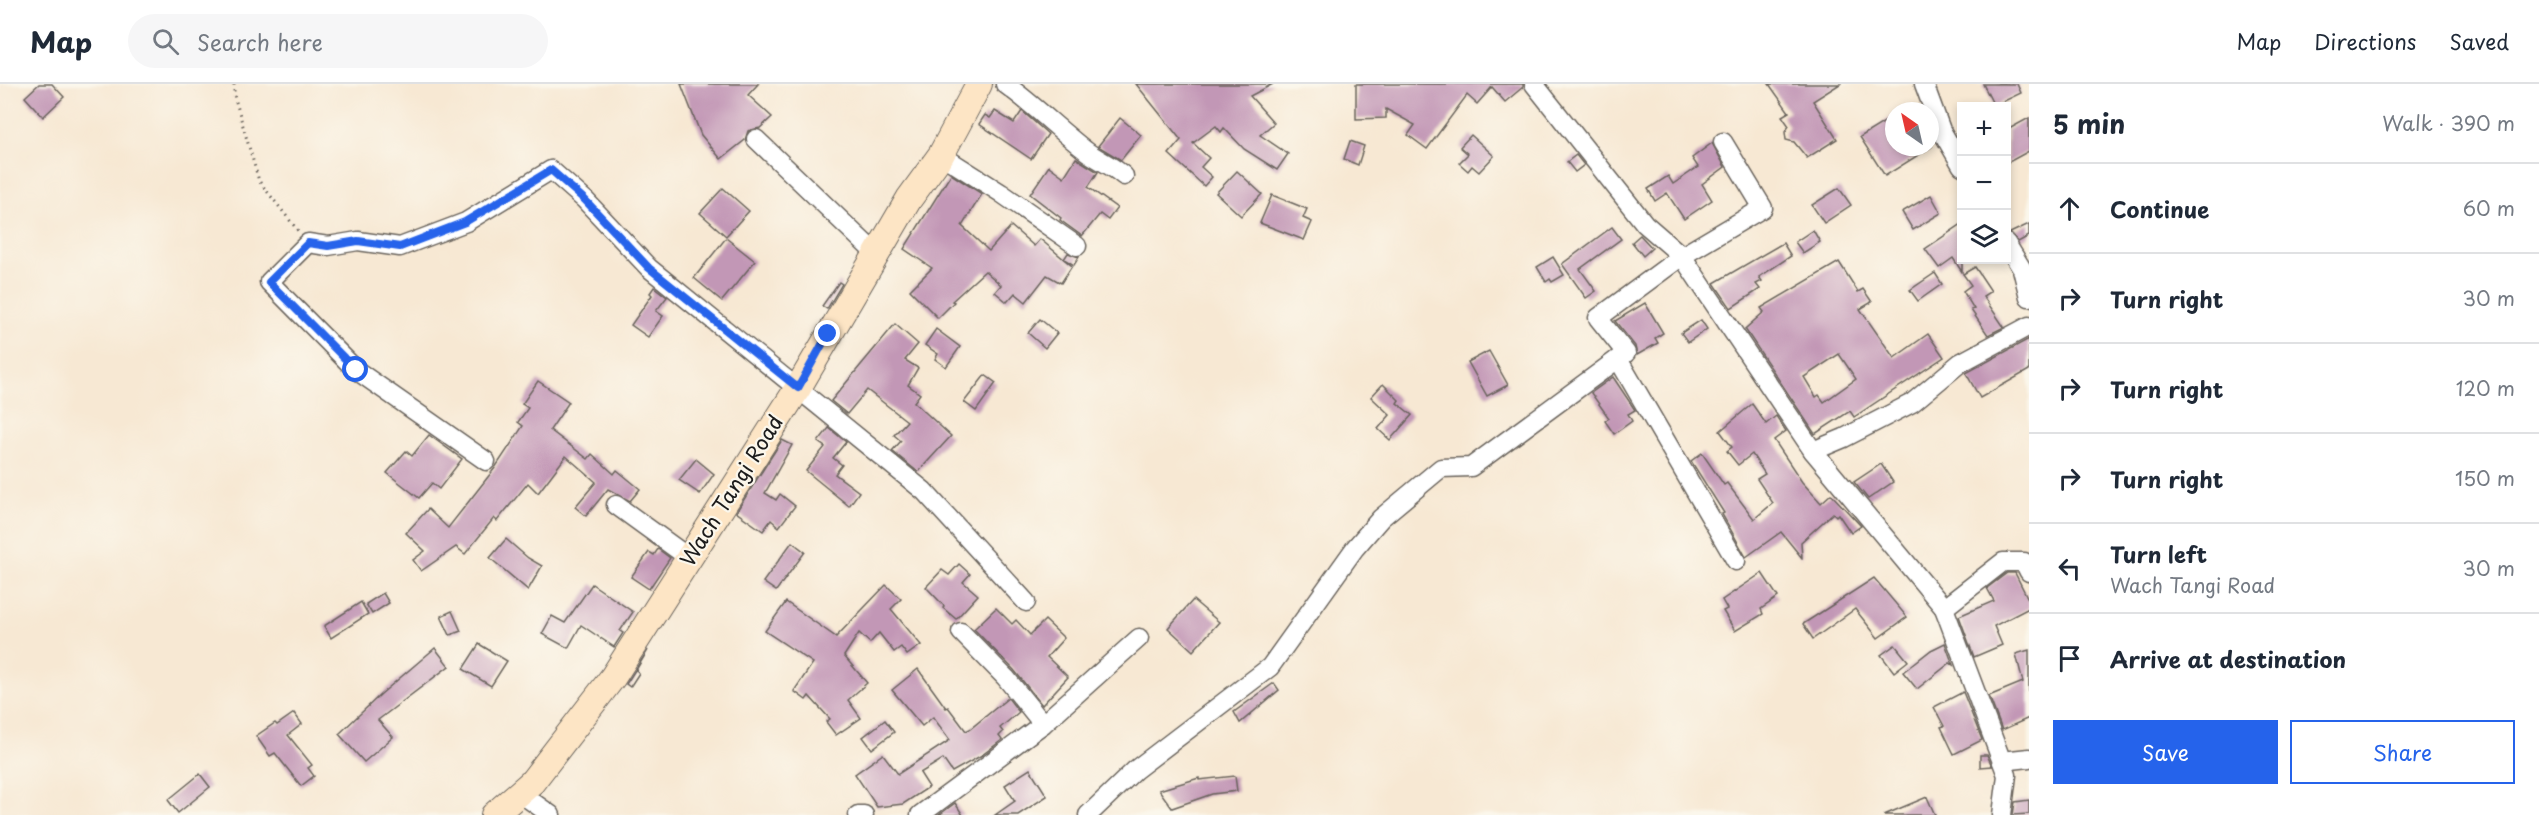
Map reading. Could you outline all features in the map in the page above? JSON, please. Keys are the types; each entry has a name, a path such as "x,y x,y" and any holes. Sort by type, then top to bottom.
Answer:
{"main road":[{"name":"Wach Tangi Road","path":"494,815 532,782 613,677 798,388 909,199 941,155 979,84"}],"street":[{"path":"1005,84 1037,107 1086,151 1113,166 1124,176"},
{"path":"1534,84 1644,224 1682,256 1814,451 1944,609 2007,775 2002,815"},
{"path":"1924,84 1941,130 1957,157"},
{"path":"756,140 876,254"},
{"path":"1088,815 1135,770 1270,667 1355,548 1381,518 1441,468 1471,467 1626,354 1598,318 1682,256 1763,208 1723,142"},
{"path":"941,155 1077,246"},
{"path":"486,462 356,370 269,282 308,243 328,246 358,241 400,247 465,222 551,170 585,200 649,268 924,491 1026,602"},
{"path":"2011,250 2022,269 2029,297"},
{"path":"1814,451 1912,403 1960,363 2029,326"},
{"path":"1618,359 1736,561"},
{"path":"616,505 689,558"},
{"path":"1944,609 2003,562 2024,562 2029,572"},
{"path":"961,632 1006,678 1043,724"},
{"path":"920,815 1043,724 1138,638"},
{"path":"2002,761 2029,758"},
{"path":"520,793 551,815"},
{"path":"858,815 864,815"}],"path":[{"path":"234,84 234,95 259,181 308,243"}],"building":[{"path":"39,84 52,84 64,97 43,117 25,97"},
{"path":"681,84 758,84 748,95 772,117 760,128 748,131 745,140 721,159 701,135"},
{"path":"1136,84 1273,84 1250,96 1274,123 1260,135 1288,154 1277,170 1244,149 1224,128 1221,132 1216,126 1193,143 1209,158 1201,167 1212,177 1204,186 1169,154 1181,140"},
{"path":"1356,84 1523,84 1523,87 1505,102 1492,87 1477,104 1467,95 1427,149 1408,135 1415,125 1386,109 1386,118 1356,119"},
{"path":"1769,84 1840,84 1813,101 1837,139 1807,158 1794,142 1786,140 1785,132 1789,126 1782,116 1789,112"},
{"path":"1983,84 2017,84 2021,93 2002,102 1992,102"},
{"path":"995,111 1014,123 1022,111 1048,134 1031,159 979,124 985,115 990,118"},
{"path":"1120,118 1141,135 1121,160 1098,146"},
{"path":"2029,118 2029,151 2011,161 2011,156 2011,128"},
{"path":"1885,122 1885,156 1917,156 1885,176 1860,137"},
{"path":"1471,135 1494,156 1479,172 1472,166 1468,171 1459,163 1468,154 1460,147"},
{"path":"1350,141 1364,146 1358,165 1344,159"},
{"path":"1712,143 1725,167 1702,184 1712,200 1684,219 1667,193 1655,201 1648,189 1668,176 1673,184 1698,167 1692,158"},
{"path":"1576,155 1584,165 1575,172 1567,162"},
{"path":"1076,158 1098,172 1088,187 1117,208 1108,220 1100,214 1082,236 1030,194 1049,166 1064,177"},
{"path":"1237,171 1262,194 1241,216 1216,193"},
{"path":"951,174 982,194 962,226 989,251 1011,226 1034,246 1040,239 1072,266 1061,283 1047,275 1026,302 1015,293 1007,302 995,292 1001,285 985,271 952,301 954,302 938,318 910,290 932,268 904,249"},
{"path":"723,188 749,211 726,236 700,213"},
{"path":"1839,188 1851,205 1824,223 1812,205"},
{"path":"1272,195 1307,209 1303,218 1312,222 1304,240 1260,223"},
{"path":"1931,195 1941,213 1913,230 1902,212"},
{"path":"2029,224 2029,236 2018,242 2011,233"},
{"path":"1612,227 1621,239 1580,269 1596,291 1586,298 1562,264"},
{"path":"1957,227 1957,264 1962,264 1962,272 1953,258 1939,268 1925,249"},
{"path":"1813,230 1820,242 1803,253 1795,242"},
{"path":"1640,235 1652,248 1643,256 1632,242"},
{"path":"726,238 755,261 722,301 694,278"},
{"path":"1783,243 1791,256 1759,277 1762,281 1756,284 1760,289 1731,308 1714,283"},
{"path":"1068,253 1079,257 1074,265 1064,259"},
{"path":"1553,257 1564,275 1552,282 1550,279 1546,282 1537,267"},
{"path":"1839,262 1858,292 1863,289 1872,302 1860,309 1894,358 1928,334 1944,357 1854,417 1850,411 1815,434 1745,329 1764,312 1761,308","holes":["1839,354 1856,379 1824,402 1819,395 1816,397 1804,377"]},
{"path":"1975,267 1991,291 1983,296 2004,327 1988,335 1971,310 1974,309 1963,291 1971,285 1963,274"},
{"path":"1935,273 1942,284 1918,301 1910,290"},
{"path":"839,282 842,284 827,309 822,306"},
{"path":"654,287 667,297 656,311 663,316 648,337 631,325 652,295 650,293"},
{"path":"1645,303 1663,333 1655,338 1658,343 1637,355 1635,346 1615,321"},
{"path":"1040,319 1057,333 1045,348 1028,333"},
{"path":"1701,320 1707,329 1688,342 1681,333"},
{"path":"895,324 918,344 905,360 918,368 908,385 920,394 914,402 951,436 918,472 892,451 901,441 894,435 907,421 867,390 847,414 831,401"},
{"path":"936,329 960,347 946,367 935,359 938,354 925,345"},
{"path":"2029,339 2029,370 1980,398 1966,373"},
{"path":"1489,351 1508,385 1487,396 1468,362"},
{"path":"985,375 996,383 976,411 964,402"},
{"path":"1613,377 1635,410 1628,414 1632,421 1614,434 1605,421 1609,418 1591,393"},
{"path":"538,381 569,402 550,430 588,459 592,454 614,474 617,470 640,489 630,501 608,489 586,516 575,507 596,482 566,456 538,493 528,483 497,521 494,518 465,554 456,547 421,571 413,560 425,551 406,533 428,509 448,528 495,468 523,426 518,422 528,408 522,404"},
{"path":"1383,384 1399,400 1397,403 1412,415 1390,440 1378,429 1390,415 1371,397"},
{"path":"1752,404 1766,424 1776,416 1786,431 1774,440 1802,482 1821,503 1831,494 1861,526 1851,533 1838,514 1836,516 1833,513 1801,542 1802,558 1781,532 1746,557 1722,514 1724,513 1691,461 1702,453 1724,485 1727,483 1754,519 1773,503 1757,479 1765,474 1752,454 1738,465 1727,451 1732,447 1720,431"},
{"path":"829,428 846,442 833,458 842,465 835,474 859,492 849,506 806,471 825,447 818,442"},
{"path":"429,435 462,459 439,489 432,483 419,498 387,473 406,451 412,456"},
{"path":"782,440 792,445 765,493 776,500 780,494 795,506 779,527 771,520 763,531 736,512"},
{"path":"696,459 714,474 700,494 679,480"},
{"path":"1881,464 1893,482 1868,499 1854,482"},
{"path":"506,539 528,558 542,566 528,590 490,558"},
{"path":"792,542 805,552 776,591 763,582"},
{"path":"658,549 670,558 649,589 631,577 649,552 654,555"},
{"path":"959,564 970,574 963,582 978,595 956,619 943,608 944,606 926,587 942,570 949,575"},
{"path":"1762,573 1778,597 1761,609 1763,614 1735,631 1723,611 1727,609 1722,600"},
{"path":"2007,573 2015,573 2029,601 2029,608 1994,626 2002,645 1974,657 1959,616 1994,601 1987,588"},
{"path":"1874,578 1907,617 1878,638 1855,609 1813,639 1803,624"},
{"path":"592,584 633,612 620,631 623,633 614,647 581,625 568,648 542,634 552,616 565,623"},
{"path":"886,585 901,599 891,609 921,645 907,655 901,647 894,652 879,633 870,643 859,633 844,656 867,683 848,700 861,718 836,735 826,722 830,719 809,696 806,700 794,691 813,663 765,631 786,602 836,637"},
{"path":"383,593 389,603 372,614 366,604"},
{"path":"1193,600 1219,622 1193,651 1168,628"},
{"path":"361,602 368,614 331,638 324,626"},
{"path":"996,608 1012,624 1016,620 1030,635 1045,620 1064,638 1047,657 1068,677 1042,705 1014,670 974,629"},
{"path":"452,611 461,631 450,635 441,616"},
{"path":"1945,643 1953,665 1950,663 1917,689 1903,672 1931,650"},
{"path":"479,644 507,661 491,686 463,669"},
{"path":"1895,645 1908,661 1894,672 1881,655"},
{"path":"435,648 449,666 378,720 393,737 364,762 339,734"},
{"path":"648,650 636,670 639,673 630,687 626,684"},
{"path":"2029,650 2029,718 2002,730 1989,696 2023,682 2016,654"},
{"path":"918,669 966,731 1008,698 1019,712 1000,728 1003,732 999,736 1002,740 982,755 952,772 943,759 920,773 929,787 903,804 877,807 855,774 883,754 898,774 950,740 933,717 922,726 892,690"},
{"path":"1274,683 1279,690 1240,723 1234,712"},
{"path":"1963,692 1982,740 1954,754 1934,707"},
{"path":"294,713 302,724 288,735 312,765 308,768 314,776 301,786 275,753 270,756 256,736"},
{"path":"885,720 894,732 872,749 863,737"},
{"path":"1980,755 1987,755 1992,766 1980,767"},
{"path":"1030,769 1047,796 1018,815 995,815 1015,801 1005,785"},
{"path":"200,774 210,787 178,813 168,800"},
{"path":"1235,776 1237,791 1212,794 1172,808 1159,790 1199,778 1199,780"},
{"path":"1927,797 1935,815 1884,815"},
{"path":"2029,800 2029,814 2013,815 2015,802"},
{"path":"955,803 963,815 939,815"}],"route":[{"path":"356,370 269,282 308,243 328,246 358,241 400,247 465,222 551,170 585,200 649,268 798,388 828,334"}]}
